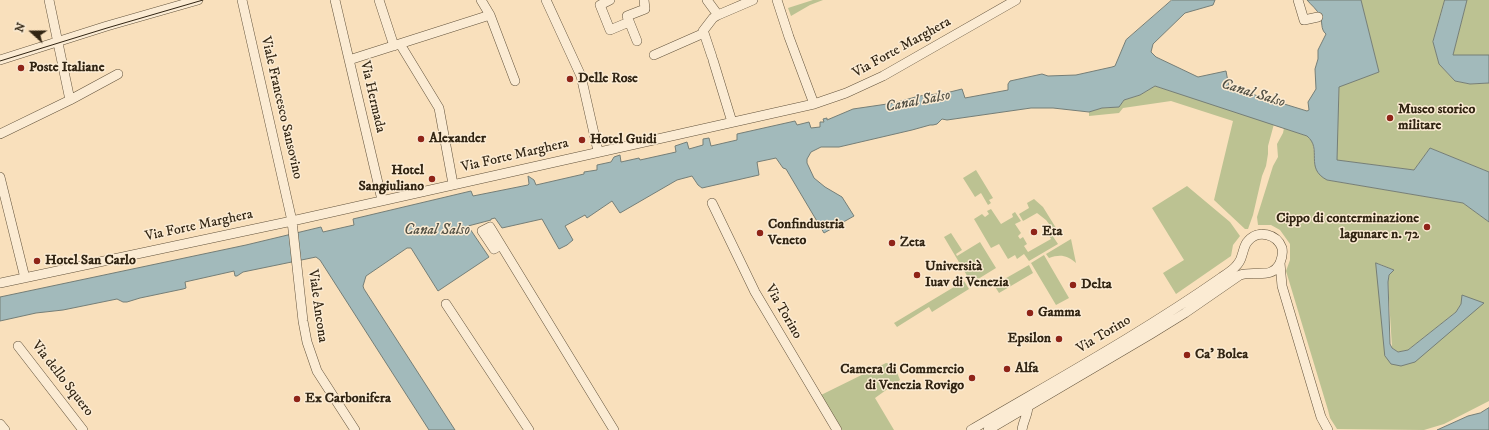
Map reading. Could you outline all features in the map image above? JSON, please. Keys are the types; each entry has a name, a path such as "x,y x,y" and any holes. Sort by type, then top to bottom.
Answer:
{"street":[{"path":"49,0 70,100"},
{"path":"0,60 58,41 198,0"},
{"name":"Viale Francesco Sansovino","path":"242,0 292,225"},
{"name":"Via Hermada","path":"335,0 382,200"},
{"path":"378,0 397,45 439,108 452,184"},
{"path":"481,0 490,15 516,80"},
{"path":"546,0 581,76 598,151"},
{"path":"610,0 600,5 610,30 644,9 644,0"},
{"path":"707,0 718,15"},
{"path":"732,122 703,31 713,18 753,0"},
{"path":"777,0 814,104"},
{"name":"Via Forte Marghera","path":"0,283 292,225 382,200 814,104 846,93 883,76 1016,0"},
{"path":"1298,0 1304,20 1318,17"},
{"path":"349,60 490,15"},
{"path":"628,19 637,41"},
{"path":"654,55 704,33"},
{"path":"0,134 70,100 118,74"},
{"path":"0,177 25,278"},
{"name":"Via Torino","path":"712,203 755,292 837,430"},
{"name":"Viale Ancona","path":"292,225 303,321 310,353 317,371 355,430"},
{"name":"Via Torino","path":"972,430 1180,306 1230,272 1239,262 1243,254 1244,246 1252,237 1259,234 1268,235 1275,238 1281,246 1282,253 1280,263"},
{"path":"501,245 614,430"},
{"path":"1243,254 1245,264 1254,272"},
{"path":"1265,274 1276,269 1280,263"},
{"path":"1280,263 1282,286 1321,417 1328,430"},
{"name":"Via Torino","path":"988,430 1151,334 1185,313 1240,275 1254,272 1265,274"},
{"path":"1265,274 1277,280 1282,286"},
{"path":"446,304 529,430"},
{"name":"Via dello Squero","path":"18,346 84,430"},
{"path":"1022,430 1023,421 1028,413 1028,406"},
{"path":"1008,418 1015,422 1022,430"},
{"path":"0,424 5,430"}],"green space":[{"path":"813,0 823,0 810,5 791,16 788,8"},
{"path":"1361,0 1445,0 1433,42 1439,64 1455,81 1470,84 1489,83 1489,172 1430,148 1414,170 1336,160 1339,86 1379,72"},
{"path":"1467,0 1489,0 1489,55 1453,55"},
{"path":"1155,86 1274,124 1268,146 1266,166 1248,229 1245,229 1214,200 1233,121 1171,101 1123,108 1119,113 1089,116 1089,112 1121,104 1124,100 1140,95"},
{"path":"1284,128 1307,136 1312,140 1314,163 1327,180 1463,203 1489,222 1489,401 1444,424 1424,430 1337,429 1330,418 1286,271 1290,260 1290,244 1280,230 1271,225 1258,225 1257,217 1273,166 1278,157 1277,144","holes":["1377,263 1394,270 1389,275 1388,282 1392,348 1398,352 1408,350 1456,312 1461,304 1464,320 1391,364"]},
{"path":"976,170 993,198 989,200 991,203 988,205 981,193 975,197 963,178"},
{"path":"1187,186 1230,222 1240,236 1233,245 1231,256 1176,294 1163,273 1184,260 1152,208"},
{"path":"1034,199 1043,207 1056,228 1053,229 1046,220 1037,213 1023,221 1019,214 1029,208 1027,203"},
{"path":"991,209 1001,224 1013,217 1012,214 1015,212 1021,221 1015,224 1021,233 1018,236 1020,239 1023,237 1027,244 1024,246 1028,252 1051,239 1048,233 1050,232 1058,244 1029,261 1024,254 1017,259 1015,255 1008,259 999,244 991,248 974,219 982,214 985,217 989,214 987,211"},
{"path":"951,233 962,250 956,254 957,256 980,242 996,268 970,284 967,280 969,279 944,237"},
{"path":"1071,239 1076,263 1070,258 1057,256 1049,258 1046,254"},
{"path":"1044,255 1069,298 1056,305 1031,263"},
{"path":"1029,265 1033,273 999,293 994,285"},
{"path":"964,281 969,289 932,312 929,307 897,327 894,323"},
{"path":"886,363 894,367 900,380 875,398 894,430 842,430 821,395"}],"water":[{"name":"Canal Salso","path":"1172,0 1215,0 1213,5 1185,13 1153,44 1151,52 1156,57 1198,77 1226,71 1229,87 1307,111 1309,110 1308,102 1316,89 1315,69 1318,59 1318,50 1326,34 1323,30 1319,14 1307,0 1361,0 1379,72 1339,87 1337,160 1414,170 1430,148 1489,172 1489,222 1463,203 1327,180 1316,170 1314,147 1312,141 1307,136 1155,86 1140,95 1124,100 1119,107 1102,108 1089,112 1053,108 1031,108 947,120 942,119 937,124 839,147 821,147 811,152 807,159 807,163 814,178 825,187 842,197 854,216 824,233 786,169 783,168 776,158 757,162 759,175 702,188 692,176 677,180 620,213 612,201 587,218 585,215 565,226 573,240 559,249 542,219 502,228 495,218 468,226 489,257 438,291 411,248 407,248 366,276 363,286 455,430 429,430 320,260 316,257 243,272 237,276 235,276 234,271 185,282 186,288 127,302 117,299 63,310 36,313 0,321 0,297 246,245 321,227 323,232 354,225 353,219 471,191 473,196 528,185 528,176 534,180 536,185 597,170 597,165 611,162 614,157 620,155 621,162 639,158 640,160 676,152 675,146 687,142 689,149 703,145 703,139 709,138 711,146 737,140 737,134 795,121 797,125 809,122 811,128 820,127 820,122 824,122 823,119 827,118 827,120 853,109 894,103 919,96 946,93 962,89 965,98 1008,90 1008,84 1010,81 1042,74 1048,76 1076,75 1112,67 1115,66 1126,40"},
{"path":"1445,0 1467,0 1453,55 1489,55 1489,83 1470,84 1455,81 1439,64 1433,42"},
{"path":"1376,263 1394,270 1389,275 1388,282 1390,344 1392,348 1398,352 1408,350 1456,312 1461,304 1462,295 1484,303 1415,362 1401,366 1391,364 1385,356"},
{"path":"1489,408 1489,430 1437,430 1468,416 1480,413"}],"tram line":[{"path":"0,61 203,0"}],"place":[{"name":"Poste Italiane","path":"21,68"},
{"name":"Delle Rose","path":"570,79"},
{"name":"Museo storico militare","path":"1390,118"},
{"name":"Alexander","path":"421,139"},
{"name":"Hotel Guidi","path":"582,140"},
{"name":"Hotel Sangiuliano","path":"432,179"},
{"name":"Cippo di conterminazione lagunare n. 72","path":"1427,227"},
{"name":"Eta","path":"1034,232"},
{"name":"Confindustria Veneto","path":"760,233"},
{"name":"Zeta","path":"892,243"},
{"name":"Hotel San Carlo","path":"37,261"},
{"name":"Università Iuav di Venezia","path":"917,275"},
{"name":"Delta","path":"1073,285"},
{"name":"Gamma","path":"1030,313"},
{"name":"Epsilon","path":"1059,339"},
{"name":"Ca' Bolea","path":"1187,355"},
{"name":"Alfa","path":"1007,369"},
{"name":"Camera di Commercio di Venezia Rovigo","path":"972,378"},
{"name":"Ex Carbonifera","path":"297,399"}]}
